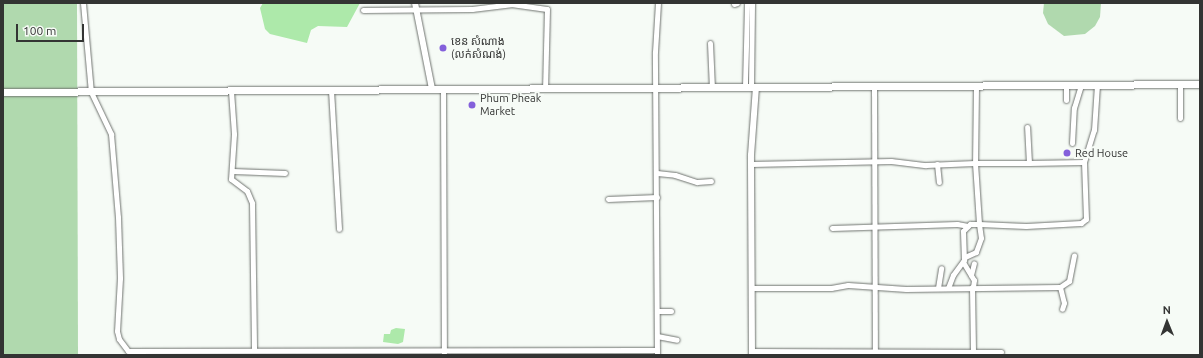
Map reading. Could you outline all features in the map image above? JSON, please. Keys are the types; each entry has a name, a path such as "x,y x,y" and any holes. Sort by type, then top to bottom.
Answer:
{"main road":[{"path":"3,92 1081,86 1200,84"}],"street":[{"path":"83,3 91,92 111,134 118,218 120,278 117,331 119,339 128,353 207,353 254,350 325,353 657,353 656,88 658,3"},
{"path":"415,3 432,89"},
{"path":"747,3 751,87"},
{"path":"752,3 752,353 875,351 910,353 974,350 1001,352"},
{"path":"363,10 416,11 472,9 503,4 547,9 545,89"},
{"path":"710,43 712,88"},
{"path":"1180,84 1180,118"},
{"path":"1066,85 1066,100"},
{"path":"832,228 957,224 968,226 979,224 1026,226 1084,222 1086,219 1084,162 1094,130 1097,85"},
{"path":"874,86 876,162 874,227 875,351"},
{"path":"948,288 953,275 964,260 976,252 981,238 975,163 976,86"},
{"path":"1072,143 1074,108 1081,86"},
{"path":"443,89 444,353"},
{"path":"331,90 339,229"},
{"path":"231,91 234,134 232,182 246,191 252,203 254,350"},
{"path":"1028,127 1029,163"},
{"path":"752,164 876,162 937,164 1084,162"},
{"path":"937,164 939,182"},
{"path":"233,172 285,173"},
{"path":"657,174 675,175 697,182 711,181"},
{"path":"608,200 657,197"},
{"path":"968,226 963,230 964,260 971,275 973,288 974,350"},
{"path":"753,288 831,288 860,285 875,288 1060,287 1069,281 1074,255"},
{"path":"971,275 974,262"},
{"path":"938,288 941,268"},
{"path":"1060,287 1064,303 1062,309"},
{"path":"657,311 670,311"},
{"path":"657,336 677,340"}],"shaded area":[{"path":"3,3 77,3 78,355 3,355"},
{"path":"263,3 360,3 347,27 318,26 311,30 307,43 270,34 265,29 260,8"},
{"path":"1044,3 1101,3 1100,17 1095,26 1085,34 1064,36 1048,24 1043,13"},
{"path":"396,328 405,329 403,342 398,344 383,342 384,334 390,334 391,330"}],"place":[{"name":"ខេន សំណាង (លក់សំណង់)","path":"443,48"},
{"name":"Phum Pheak Market","path":"472,105"},
{"name":"Red House","path":"1067,153"}]}
